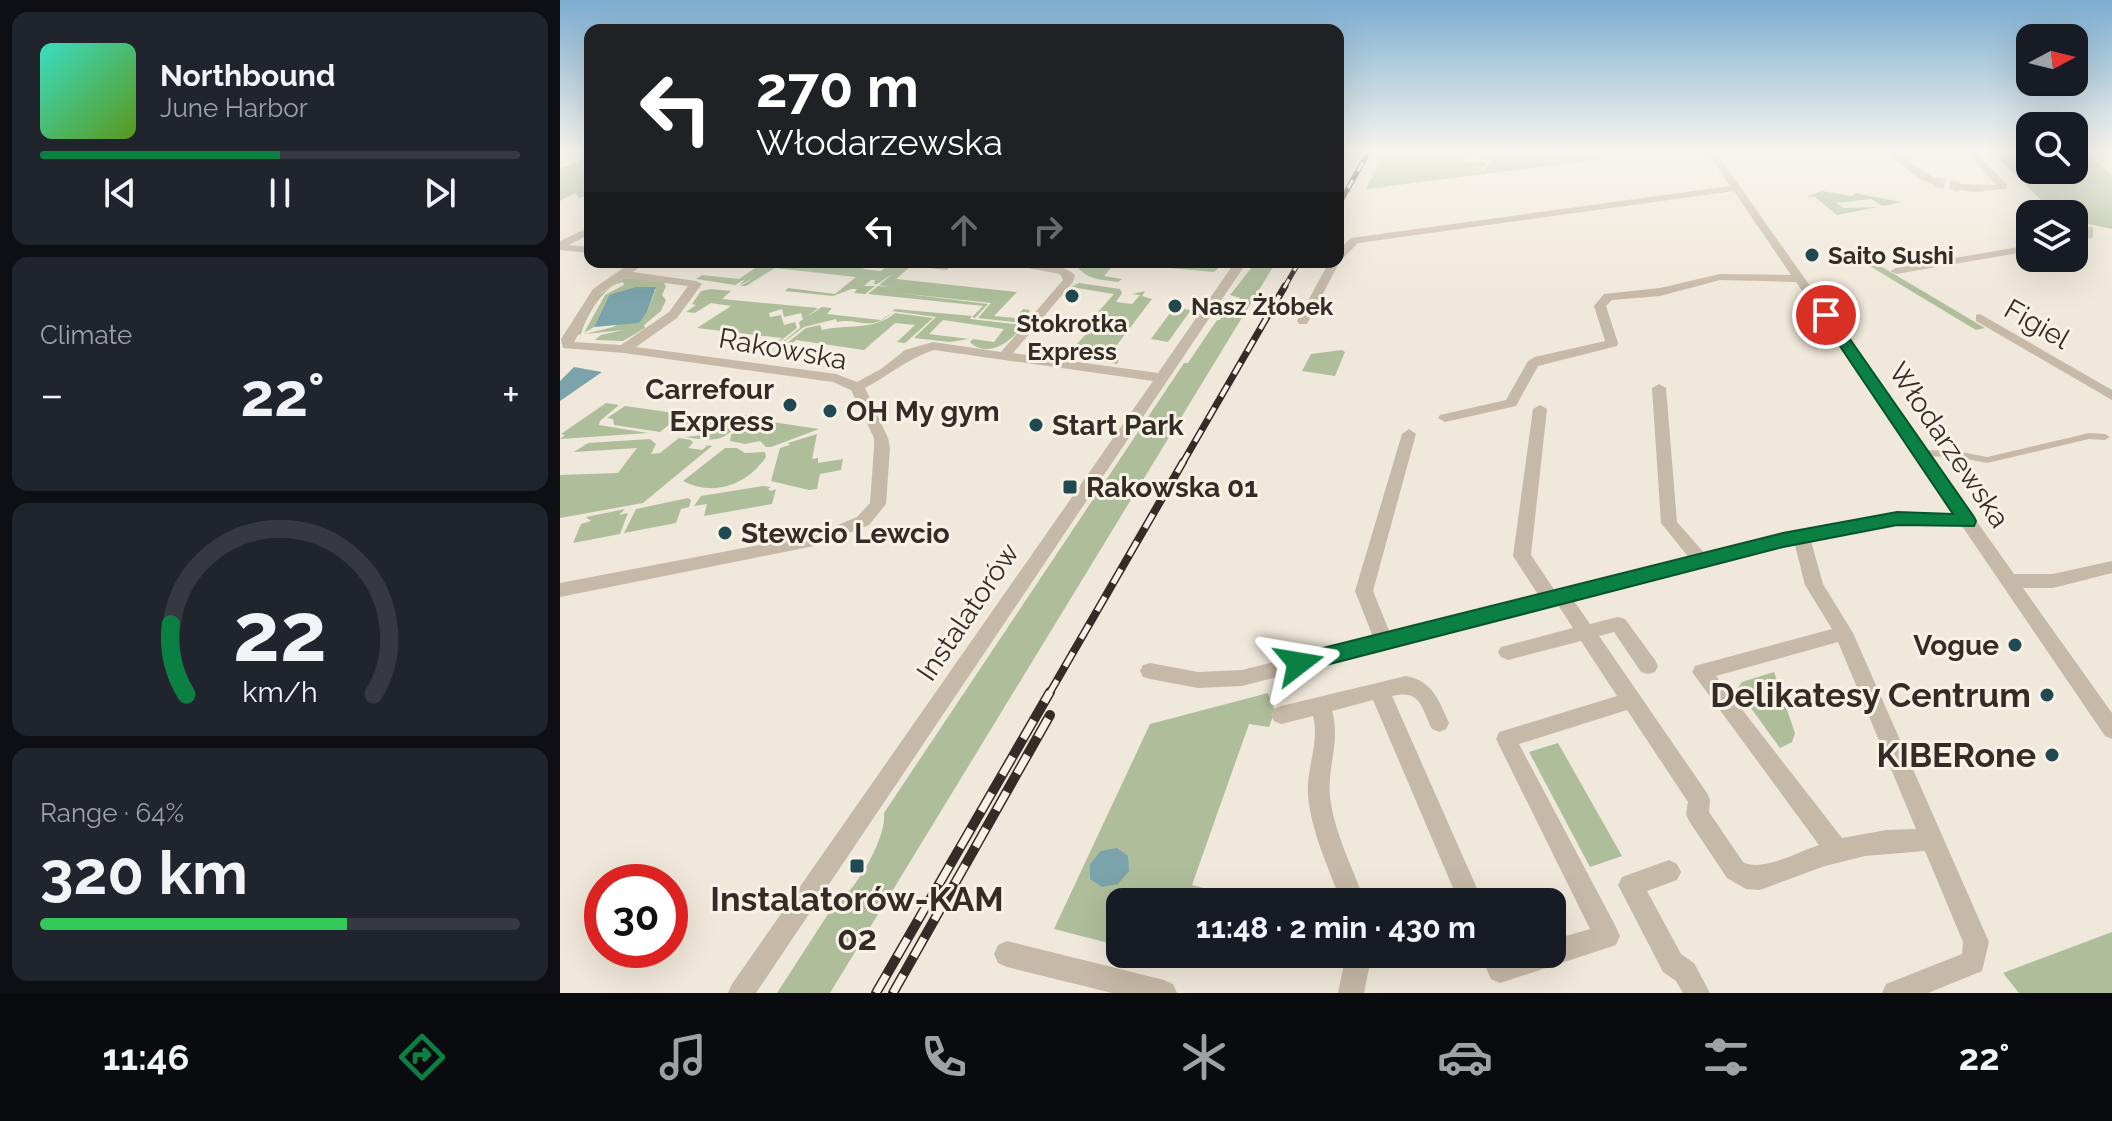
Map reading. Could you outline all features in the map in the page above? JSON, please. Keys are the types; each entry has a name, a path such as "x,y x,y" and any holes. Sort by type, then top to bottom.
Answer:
{"street":[{"path":"1344,252 1355,240 1654,199"},
{"name":"Włodarzewska","path":"1745,199 2112,730"},
{"path":"2088,237 2089,229"},
{"path":"560,246 584,233"},
{"path":"560,246 584,249"},
{"path":"1896,271 2016,250"},
{"path":"623,274 632,268"},
{"path":"1005,355 1069,277 1063,271 1046,268"},
{"name":"Instalatorów","path":"741,993 1237,268"},
{"path":"1303,321 1332,268"},
{"path":"623,274 696,284 673,315 624,349"},
{"name":"Rakowska","path":"623,274 597,291 567,339 572,346 624,349 836,378 857,387 886,372 910,353 926,347 1162,378"},
{"path":"1445,418 1511,403 1533,364 1540,360 1612,343 1599,304 1608,297 1660,292 1720,277 1799,279"},
{"name":"Figiel","path":"1980,318 2112,396"},
{"path":"560,590 819,539 863,521 878,504 882,448 881,438 857,387"},
{"path":"1659,388 1669,523 1702,561"},
{"path":"1540,409 1522,556 1586,633 1699,800 1697,814 1735,870 1746,877 1760,878 1837,850 1874,841 1934,840"},
{"path":"1384,642 1365,601 1364,591 1409,434"},
{"path":"1919,453 1957,454 1987,460 2089,436 2105,437"},
{"path":"1150,671 1198,680 1242,678 1801,537 1897,518 1967,521"},
{"path":"1801,537 1814,585 1844,633 1976,942 1973,962 1895,993"},
{"path":"2008,581 2053,581 2112,567"},
{"path":"1508,652 1618,624 1648,666"},
{"path":"1837,850 1702,672 1844,633"},
{"path":"1281,715 1415,684 1423,690 1439,723"},
{"path":"1379,690 1465,888"},
{"path":"1566,949 1607,936 1506,739 1631,700"},
{"path":"1320,705 1327,725 1328,744 1319,795 1349,888"},
{"path":"1669,872 1630,885 1672,963 1685,972 1697,993"},
{"path":"1007,954 1164,993"},
{"path":"1351,993 1356,968"}],"green space":[{"path":"1818,199 1868,199 1836,203 1844,208 1878,207 1837,215"},
{"path":"1872,199 1901,202 1883,206"},
{"path":"2040,199 2112,199 2112,229 2088,224 2088,200"},
{"path":"1877,264 1985,328 1976,330 1868,265"},
{"path":"755,268 775,268 746,286 741,286 757,275 739,286 745,279 735,285 696,279 702,275 739,279"},
{"path":"775,268 864,268 881,271 885,268 902,268 877,284 871,280 864,286 875,286 865,294 854,293 857,289 833,296 785,291 788,288 835,294 856,277"},
{"path":"900,268 909,268 896,279 1017,292 994,316 1015,318 1023,309 1030,310 1023,323 978,318 991,303 899,293 988,304 975,318 972,317 983,306 868,294 878,286 889,287 879,285"},
{"path":"1111,268 1104,276 1122,279 1118,282 1093,278 1079,269"},
{"path":"1170,268 1218,268 1214,272"},
{"path":"1251,268 1272,268 830,993 777,993 830,911 858,880 880,837 884,813 1184,363 1188,363 1217,320 1220,320 1228,302 1237,302 1240,298 1230,295"},
{"path":"624,278 682,283 663,282 666,286 662,295 666,300 661,311 644,325 645,328 623,341 595,340 601,335 624,330 585,334 613,327 647,312 656,289 609,295 594,327 584,333 605,295 624,285 623,282 616,284 597,302 581,334 575,336 599,295"},
{"path":"1079,283 1120,289 1122,293 1116,302 1132,304 1140,295 1132,294 1145,291 1142,296 1152,299 1107,358 1119,360 1117,364 1072,356 1076,345 1097,322 1091,320 1114,294 1071,287"},
{"path":"701,291 731,291 722,299 818,308 803,320 801,313 784,317 782,309 769,313 770,317 781,315 784,325 795,322 797,328 761,356 782,338 697,328 731,306 711,303 695,313 686,312 696,305 692,304"},
{"path":"822,307 832,308 827,314 881,320 892,313 884,319 877,322 837,322 836,319 804,327 765,356 800,328 799,322"},
{"path":"1178,308 1191,310 1168,342 1151,339 1170,313 1175,313"},
{"path":"892,311 972,316 970,319 1022,325 1005,343 983,349 970,342 973,339 994,342 1004,329 943,320 929,334 969,339 950,342 914,338 936,317"},
{"path":"895,313 933,318 905,343 897,342 915,325 895,323 864,350 796,340 774,358 768,358 806,328 820,325 822,330 869,325"},
{"path":"1345,352 1335,376 1302,371 1311,354"},
{"path":"606,403 619,405 599,425 648,433 560,439 565,435 561,434"},
{"path":"625,406 682,414 660,432 614,425 613,419 607,418"},
{"path":"689,415 733,422 742,415 750,416 727,435 707,440 685,437 705,435 708,429 683,431 681,426 676,427"},
{"path":"754,417 819,429 771,447 760,441 745,444 730,441 731,435"},
{"path":"817,434 812,459 818,458 818,463 843,459 841,470 820,474 817,489 771,481 780,448"},
{"path":"679,438 691,440 693,443 688,448 702,450 707,446 704,445 712,446 643,503 560,518 560,475 618,473 637,448 574,452 588,443 650,439 656,444 651,454 660,453"},
{"path":"725,448 737,448 745,453 765,452 766,457 749,475 729,486 706,488 683,481"},
{"path":"771,487 768,489 771,491 776,489 772,504 704,516 707,504 694,506 701,496"},
{"path":"688,498 691,500 689,507 681,509 676,523 624,533 636,509"},
{"path":"625,509 619,515 628,513 620,534 573,543 581,524 591,521 586,517"},
{"path":"1774,672 1795,733 1792,742 1780,748 1737,689 1742,682"},
{"path":"1268,693 1275,711 1269,727 1249,724 1192,885 1203,888 1106,888 1106,942 1054,929 1150,724"},
{"path":"1558,743 1622,856 1590,867 1529,752"},
{"path":"2112,932 2112,993 2019,993 2003,973"}],"water":[{"path":"636,287 656,287 647,312 639,323 594,327 609,295"},
{"path":"574,367 602,372 560,401 560,381"},
{"path":"1117,848 1128,856 1129,871 1118,884 1102,887 1090,879 1090,864 1101,851"}],"railway":[{"path":"1284,288 1296,268"},
{"path":"1182,464 1285,286"},
{"path":"1049,694 1183,462"},
{"path":"876,993 1050,692"},
{"path":"893,993 1050,715"}],"place":[{"name":"Saito Sushi","path":"1812,255"},
{"name":"Stokrotka Express","path":"1072,296"},
{"name":"Nasz Żłobek","path":"1175,306"},
{"name":"Carrefour Express","path":"790,405"},
{"name":"OH My gym","path":"830,411"},
{"name":"Start Park","path":"1036,425"},
{"name":"Rakowska 01","path":"1070,487"},
{"name":"Stewcio Lewcio","path":"725,533"},
{"name":"Vogue","path":"2015,645"},
{"name":"Delikatesy Centrum","path":"2047,695"},
{"name":"KIBERone","path":"2052,755"},
{"name":"Instalatorów-KAM 02","path":"857,866"}],"route":[{"path":"1299,663 1783,540 1897,518 1967,521 1826,315"}]}
